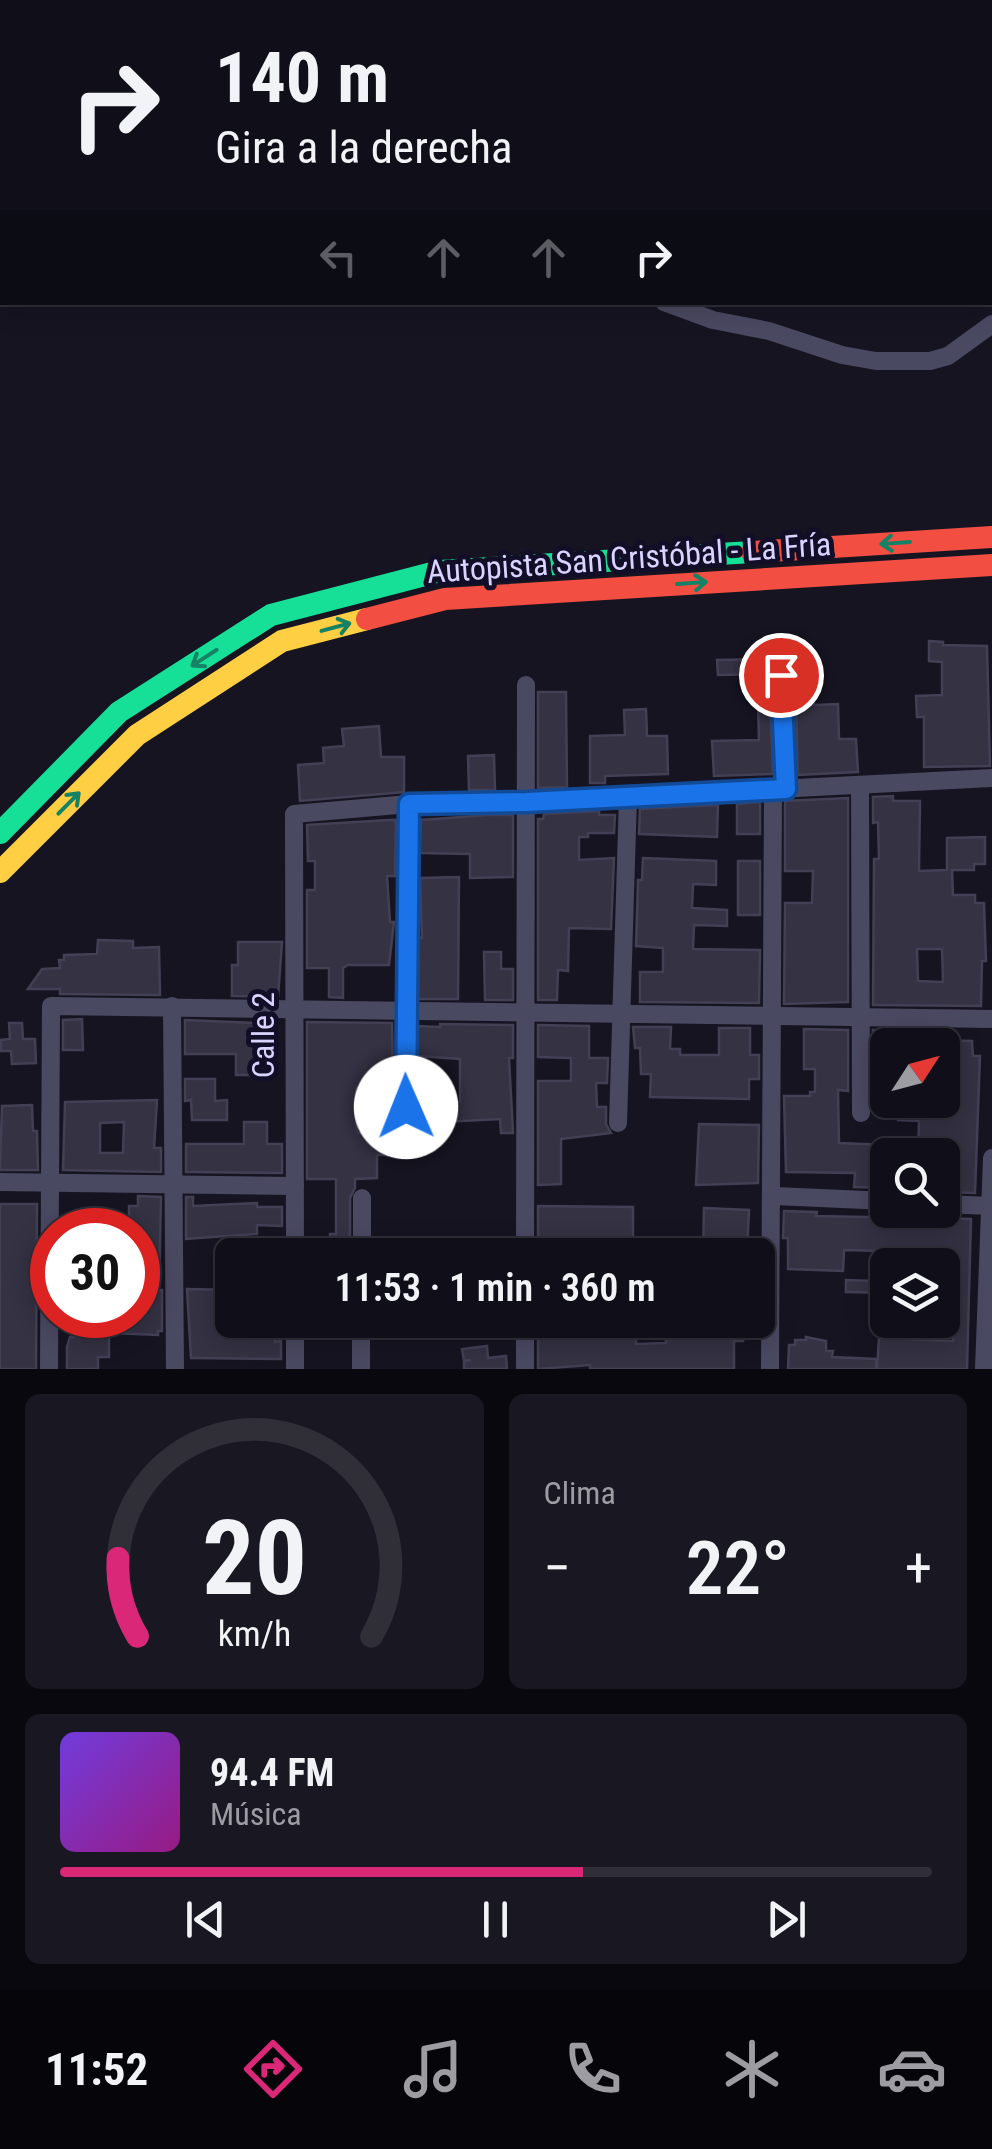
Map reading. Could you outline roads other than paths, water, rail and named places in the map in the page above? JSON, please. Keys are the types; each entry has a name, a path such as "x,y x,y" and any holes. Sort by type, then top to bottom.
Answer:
{"highway":[{"name":"Autopista San Cristóbal - La Fría","path":"0,833 119,712 271,615 440,571 992,537"},
{"name":"Autopista San Cristóbal - La Fría","path":"0,872 137,734 282,641 444,599 992,565"}],"street":[{"path":"672,305 714,320 768,330 876,362 930,361 948,356 992,324"},
{"path":"770,1369 781,675"},
{"path":"525,1238 526,686"},
{"path":"406,1139 404,1012 409,804 526,802 992,778"},
{"path":"860,786 860,1113"},
{"path":"618,1123 628,797"},
{"name":"Calle 2","path":"295,1238 294,814 409,804"},
{"path":"49,1369 51,1006 992,1019"},
{"path":"172,1006 175,1369"},
{"path":"984,1369 992,1158"},
{"path":"0,1182 295,1186"},
{"path":"774,1196 870,1200"},
{"path":"362,1198 362,1238"},
{"path":"960,1205 991,1206"},
{"path":"295,1338 295,1369"},
{"path":"360,1369 361,1338"},
{"path":"525,1338 525,1369"}]}
